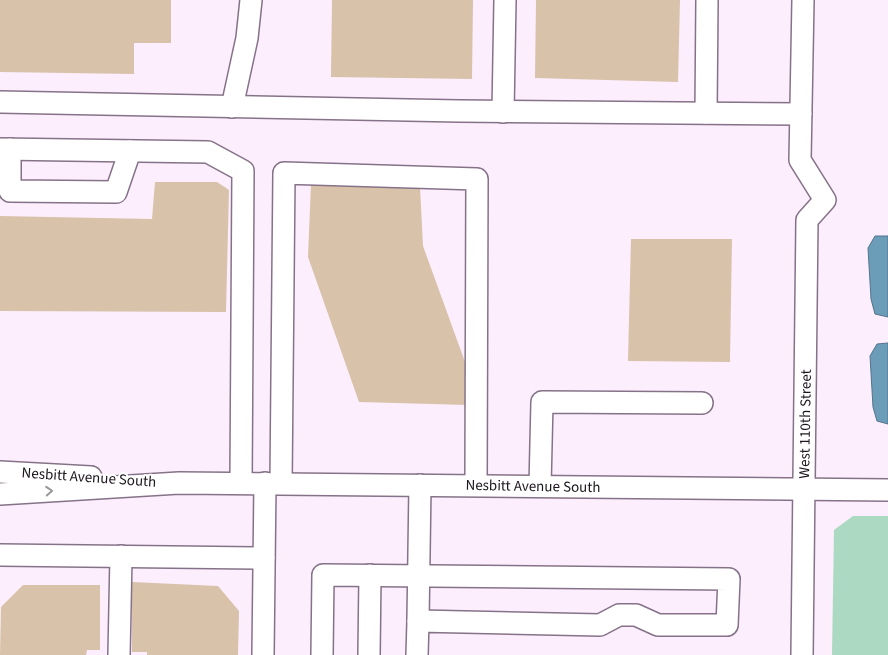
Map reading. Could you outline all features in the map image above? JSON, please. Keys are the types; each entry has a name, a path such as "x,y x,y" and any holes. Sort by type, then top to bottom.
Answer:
{"street":[{"path":"232,107 247,38 251,0"},
{"path":"503,112 506,0"},
{"path":"706,113 707,0"},
{"path":"0,102 503,112 801,114 802,0"},
{"name":"West 110th Street","path":"801,114 800,160 824,200 807,220 802,655"},
{"path":"130,151 116,192 10,191 5,149 208,152 243,171 240,483"},
{"path":"263,655 264,558 273,483 284,173 477,179 476,485"},
{"path":"540,486 542,402 702,403"},
{"name":"Nesbitt Avenue South","path":"0,472 179,483 888,490"},
{"name":"Nesbitt Avenue South","path":"0,494 179,483"},
{"path":"417,655 420,485"},
{"path":"0,555 264,558"},
{"path":"119,655 121,556"},
{"path":"322,655 323,575 729,579 727,625 658,625 636,615 619,615 600,625 418,621"},
{"path":"369,655 370,576"}],"green space":[{"path":"853,516 888,516 888,655 832,655 834,530"}],"water":[{"path":"875,236 888,236 888,317 875,314 871,299 868,248"},
{"path":"888,343 888,424 877,421 873,407 870,356 877,344"}],"building":[{"path":"0,0 171,0 171,43 134,43 134,74 0,72"},
{"path":"332,0 473,0 472,79 331,77"},
{"path":"536,0 680,0 678,82 535,78"},
{"path":"155,182 217,182 229,190 226,312 0,311 0,216 152,219"},
{"path":"311,184 420,187 423,246 469,373 468,405 359,402 308,257"},
{"path":"631,239 732,239 730,362 628,361"},
{"path":"132,582 218,586 239,611 238,655 147,655 147,652 132,652"},
{"path":"23,585 100,585 100,650 87,650 86,655 0,655 1,607"}]}
